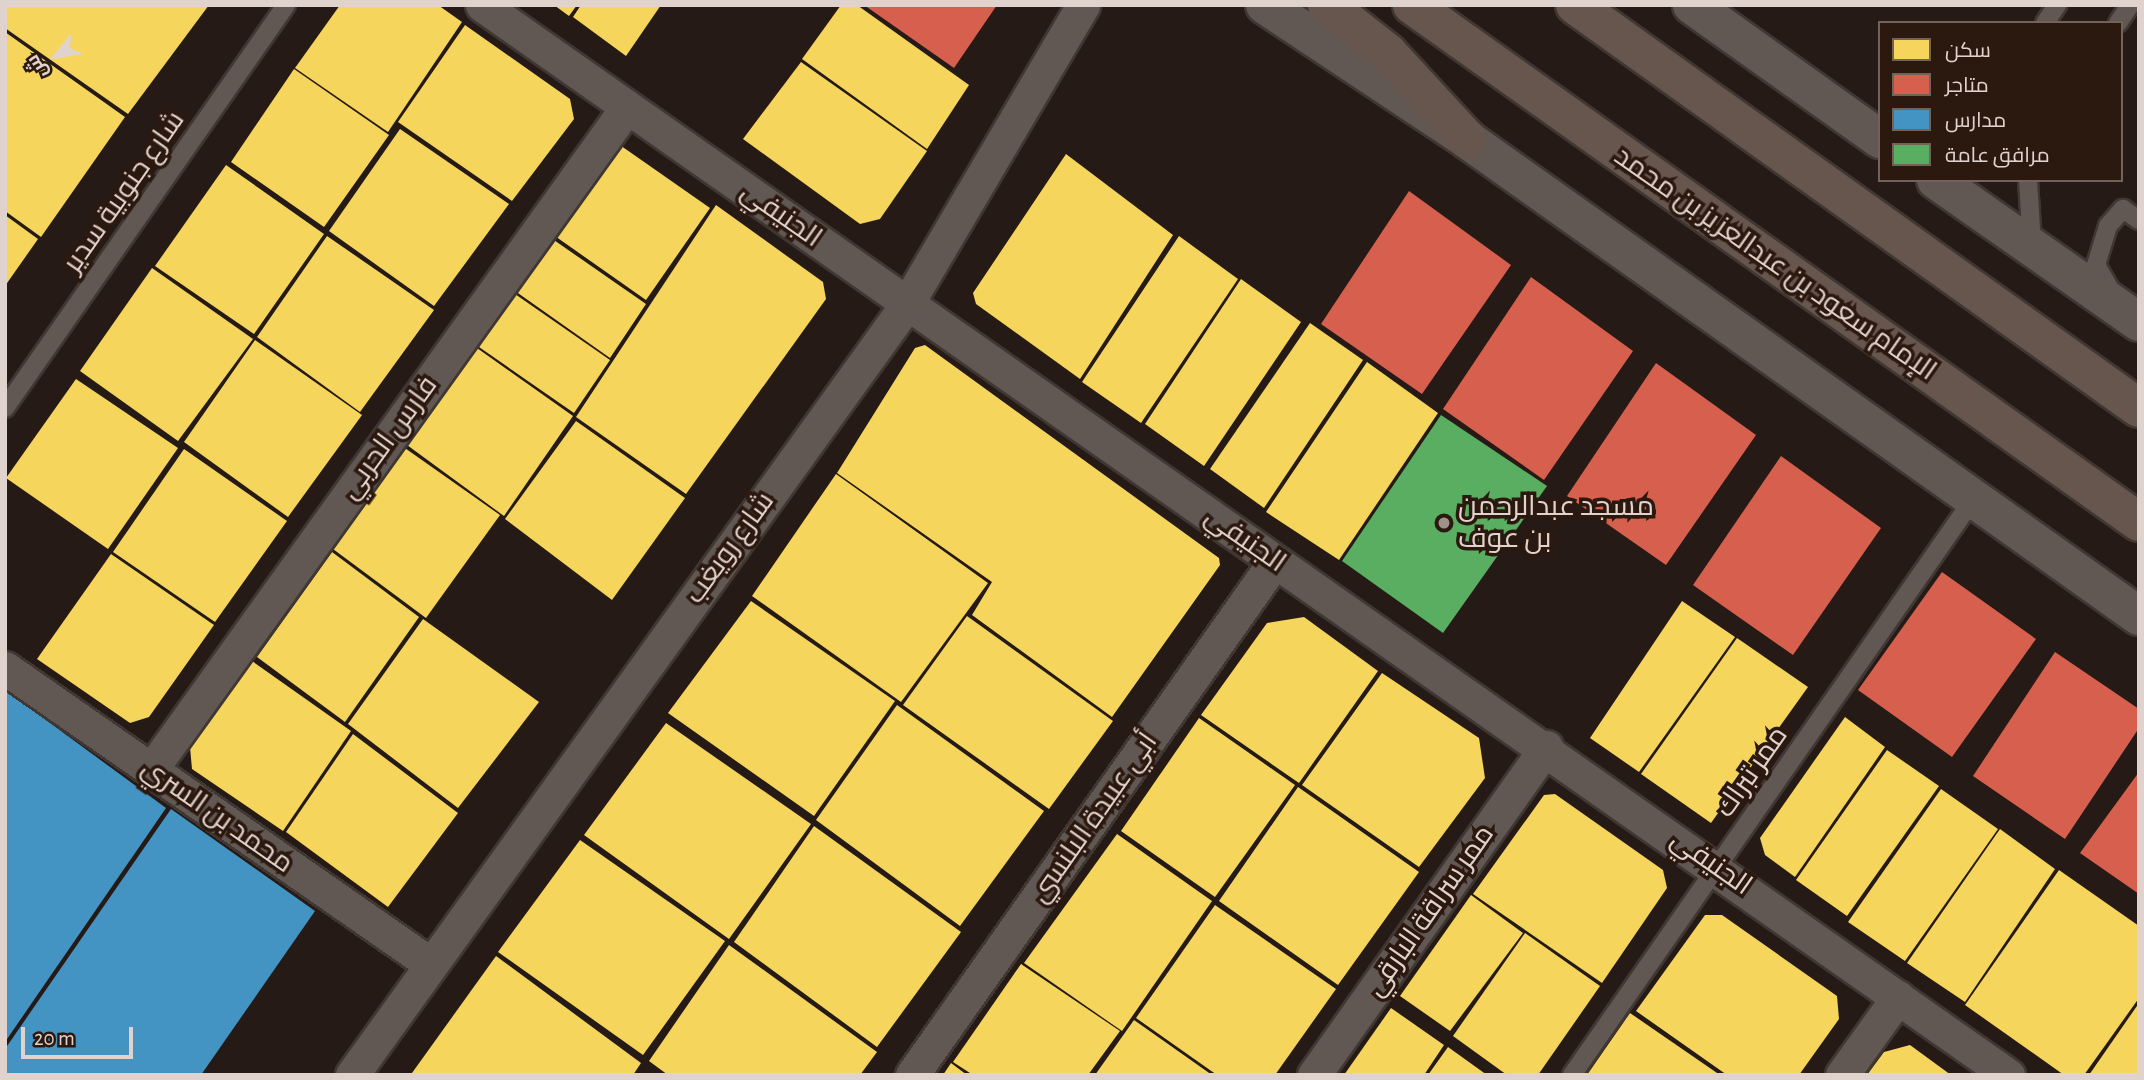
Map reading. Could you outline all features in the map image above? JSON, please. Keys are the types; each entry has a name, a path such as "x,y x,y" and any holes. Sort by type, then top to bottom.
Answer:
{"main road":[{"path":"1327,5 1388,53 1468,140"},
{"name":"الإمام سعود بن عبدالعزيز بن محمد","path":"1412,5 2139,522"},
{"path":"1575,5 2139,408"}],"street":[{"name":"الجنيفي","path":"482,5 1275,561 1718,867 2008,1075"},
{"name":"شارع رويغب","path":"352,1075 429,963 907,304 1083,5"},
{"path":"1265,5 1468,140 2139,616"},
{"path":"1692,5 1878,136"},
{"name":"فارس الحربي","path":"151,770 627,107"},
{"path":"1939,182 2130,316"},
{"name":"أبي عبيدة البلنسي","path":"912,1075 1275,561"},
{"name":"محمد بن السري","path":"5,668 429,963"},
{"name":"ممر سراقة البارقي","path":"1314,1075 1546,747"},
{"path":"1842,1075 1898,997"}],"lane":[{"name":"شارع جنوبية سدير","path":"5,408 286,5"},
{"path":"2046,21 2057,5"},
{"path":"2119,21 2130,5"},
{"path":"2028,182 2032,249"},
{"path":"2130,316 2096,265 2108,226 2123,209 2139,220"},
{"name":"ممر تبراك","path":"1572,1075 1974,498"}],"building: سكن":[{"path":"5,5 209,5 128,114 5,28"},
{"path":"340,5 438,5 462,22 388,132 295,68"},
{"path":"554,5 577,5 569,16"},
{"path":"581,5 661,5 626,56 573,17"},
{"path":"841,5 857,5 969,85 927,149 802,59"},
{"path":"465,25 570,99 574,119 512,201 398,122"},
{"path":"5,32 125,117 41,237 5,211"},
{"path":"801,62 927,151 880,219 860,224 743,139"},
{"path":"294,69 389,135 324,227 231,162"},
{"path":"400,129 509,204 434,306 329,231"},
{"path":"617,143 710,208 646,300 552,234"},
{"path":"1066,154 1173,235 1080,379 976,304 973,293"},
{"path":"226,165 324,234 254,334 155,266"},
{"path":"716,205 823,282 826,299 686,494 576,417"},
{"path":"5,215 38,239 5,286"},
{"path":"327,236 434,310 360,412 257,337"},
{"path":"1179,236 1238,279 1141,423 1082,382"},
{"path":"551,238 646,304 610,358 515,291"},
{"path":"152,268 253,339 178,441 80,371"},
{"path":"1241,279 1301,322 1204,466 1145,424"},
{"path":"515,294 610,360 574,413 479,347"},
{"path":"1310,323 1363,360 1264,508 1210,469"},
{"path":"255,340 362,415 288,517 184,442"},
{"path":"925,345 1219,558 1220,565 1112,717 972,615 992,582 837,473 915,348"},
{"path":"477,348 573,416 504,516 407,445"},
{"path":"1367,362 1438,413 1339,560 1266,512"},
{"path":"76,379 178,448 108,549 6,478"},
{"path":"576,421 685,498 612,600 505,519"},
{"path":"402,446 500,515 426,618 333,549"},
{"path":"184,449 287,521 215,622 113,552"},
{"path":"836,474 988,583 901,702 752,596"},
{"path":"332,552 419,617 345,722 257,657"},
{"path":"111,554 214,625 149,717 130,723 37,659"},
{"path":"751,601 895,701 814,816 668,713"},
{"path":"1682,601 1735,637 1639,772 1590,738"},
{"path":"967,616 1113,721 1049,809 903,705"},
{"path":"1304,617 1378,671 1299,783 1201,715 1267,623"},
{"path":"423,619 539,702 458,808 348,724"},
{"path":"1737,638 1808,687 1711,823 1641,774"},
{"path":"252,661 351,731 283,831 192,769 190,747"},
{"path":"1382,673 1479,738 1485,778 1419,867 1302,785"},
{"path":"897,705 1044,811 960,926 816,820"},
{"path":"1845,717 1885,747 1795,877 1765,855 1760,838"},
{"path":"1199,718 1295,785 1215,897 1121,831"},
{"path":"666,723 811,824 729,939 584,835"},
{"path":"353,734 458,813 388,907 286,832"},
{"path":"1887,750 1939,786 1847,916 1796,880"},
{"path":"1298,787 1419,872 1338,985 1219,901"},
{"path":"1941,789 1998,829 1905,961 1848,922"},
{"path":"1555,794 1663,870 1667,888 1602,983 1473,894 1544,795"},
{"path":"814,826 961,932 877,1047 734,942"},
{"path":"2000,829 2055,869 1965,1002 1907,963"},
{"path":"1117,834 1212,901 1122,1031 1024,963"},
{"path":"580,840 725,941 643,1055 498,952"},
{"path":"2059,870 2139,926 2139,998 2084,1075 2064,1075 1965,1005"},
{"path":"1471,895 1523,933 1450,1031 1400,996"},
{"path":"1215,905 1336,989 1275,1075 1217,1075 1136,1018"},
{"path":"1705,915 1722,915 1837,996 1839,1019 1799,1075 1727,1075 1636,1011"},
{"path":"1525,933 1600,986 1538,1075 1507,1075 1453,1036"},
{"path":"729,945 877,1052 860,1075 668,1075 649,1061"},
{"path":"496,956 641,1063 633,1075 412,1073"},
{"path":"1021,964 1120,1031 1088,1075 973,1075 953,1062"},
{"path":"2139,1003 2139,1075 2089,1075"},
{"path":"1391,1008 1444,1045 1424,1075 1344,1075"},
{"path":"1630,1013 1720,1075 1587,1075"},
{"path":"1134,1020 1212,1075 1095,1075"},
{"path":"1910,1045 1951,1075 1867,1075 1884,1052"},
{"path":"1448,1047 1487,1075 1428,1075"},
{"path":"951,1063 967,1075 943,1075"}],"building: متاجر":[{"path":"864,5 997,5 954,68"},
{"path":"1409,191 1511,265 1422,394 1321,324"},
{"path":"1531,277 1633,351 1544,480 1443,409"},
{"path":"1656,363 1756,435 1666,565 1567,496"},
{"path":"1781,456 1881,528 1793,655 1693,585"},
{"path":"1942,572 2036,639 1952,757 1858,690"},
{"path":"2055,652 2139,709 2139,728 2065,839 1973,776"},
{"path":"2139,772 2139,894 2080,853"}],"building: مدارس":[{"path":"5,690 166,808 5,1042"},
{"path":"171,809 315,911 201,1075 5,1075 5,1049"}],"building: مرافق عامة":[{"name":"مسجد عبدالرحمن بن عوف","path":"1441,415 1547,486 1443,633 1342,561"}],"place":[{"name":"مسجد عبدالرحمن بن عوف","path":"1444,523"}]}
